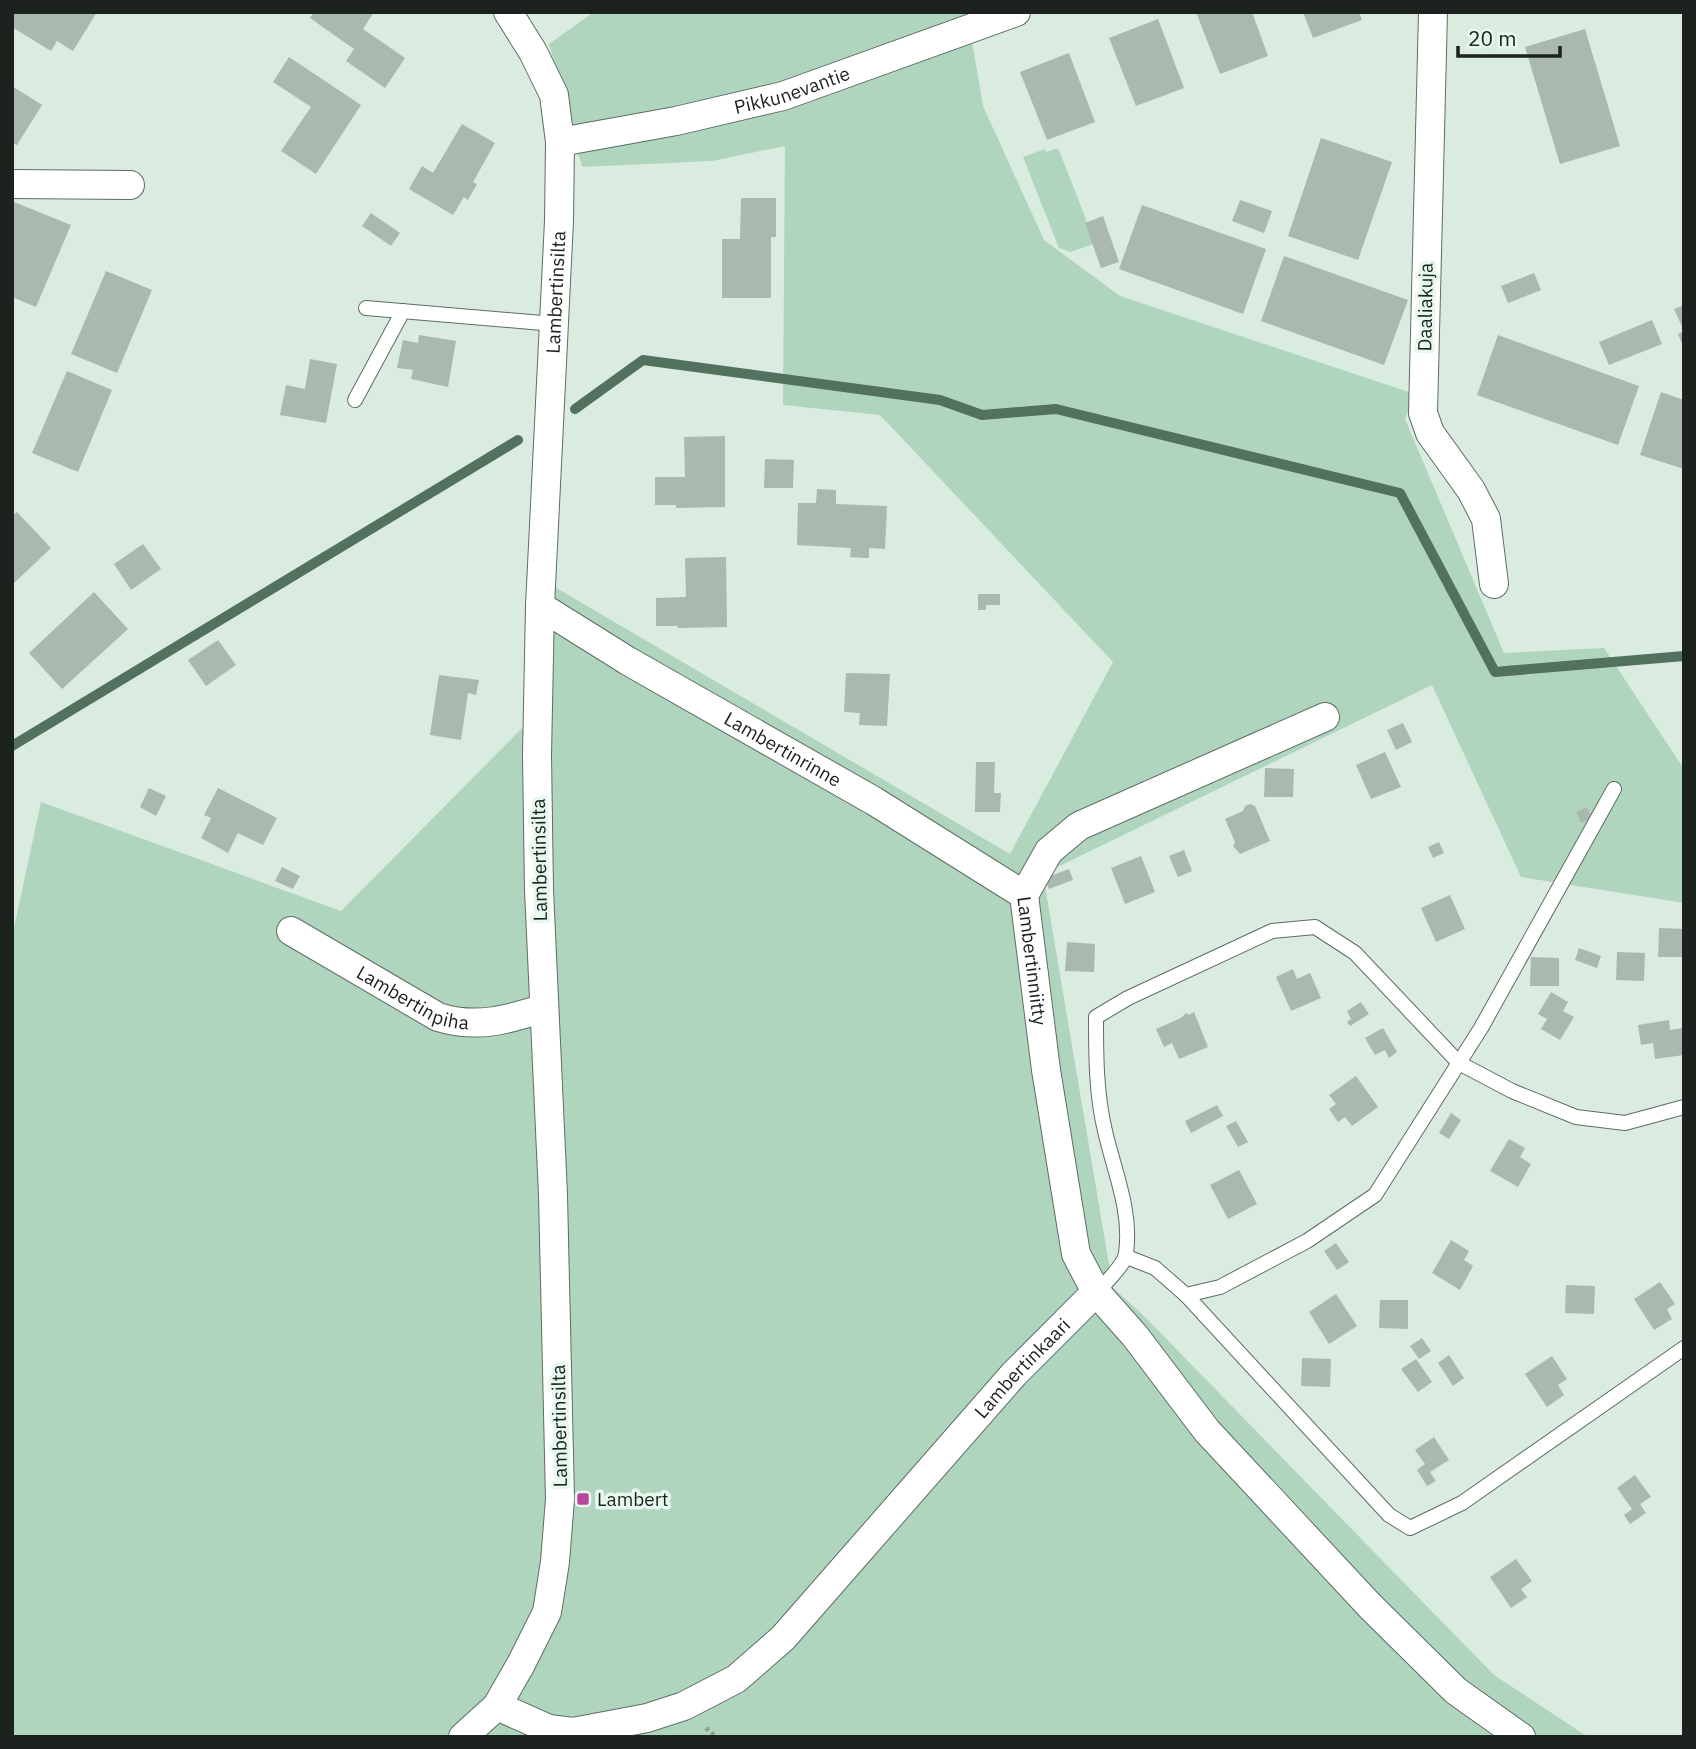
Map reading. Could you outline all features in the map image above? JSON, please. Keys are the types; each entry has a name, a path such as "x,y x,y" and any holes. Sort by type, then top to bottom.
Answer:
{"street":[{"name":"Lambertinsilta","path":"497,1706 522,1664 547,1612 559,1511 553,1195 539,890 537,755 540,606 560,142 554,95 533,52 508,12"},
{"name":"Pikkunevantie","path":"560,142 676,121 783,96 1016,12"},
{"name":"Daaliakuja","path":"1433,12 1423,413 1430,433 1471,490 1486,519 1494,584"},
{"path":"12,184 130,185"},
{"name":"Lambertinrinne","path":"540,606 628,661 874,801 1024,895"},
{"name":"Lambertinniitty","path":"1094,1287 1076,1254 1046,1070 1024,895 1049,851 1079,826 1325,717"},
{"name":"Lambertinpiha","path":"292,931 413,1003 448,1020 459,1023 487,1022 513,1018 544,1008"},
{"path":"1094,1287 1207,1431 1370,1606 1456,1692 1521,1737"},
{"name":"Lambertinkaari","path":"497,1706 549,1729 573,1732 647,1718 684,1706 736,1679 783,1638 1014,1374 1094,1287"},
{"path":"463,1737 497,1706"}],"lane":[{"path":"366,308 554,324"},
{"path":"355,400 403,311"},
{"path":"1186,1295 1220,1287 1307,1241 1375,1195 1481,1028 1614,789"},
{"path":"1094,1287 1104,1284 1126,1257 1126,1217 1118,1176 1104,1129 1096,1059 1096,1017 1128,998 1272,931 1315,927 1355,953 1459,1063 1512,1091 1576,1117 1625,1123 1684,1107"},
{"path":"1126,1257 1155,1269 1186,1295 1389,1515 1410,1528 1462,1503 1684,1348"}],"green space":[{"path":"594,12 967,12 983,106 1044,240 1120,296 1415,394 1405,419 1504,653 1604,648 1684,769 1684,903 1521,877 1432,685 1043,874 1113,1288 1141,1313 1494,1675 1588,1737 12,1737 12,937 41,802 341,911 525,725 553,586 1010,854 1113,662 880,415 783,405 785,146 712,161 582,167 549,44"},
{"path":"1058,148 1093,244 1071,252 1059,248 1023,157 1045,149 1046,152"}],"building":[{"path":"12,12 97,12 73,51 57,41 51,51 12,27"},
{"path":"314,12 374,12 363,29 405,58 385,88 346,61 354,49 310,18"},
{"path":"1196,12 1252,12 1268,56 1220,74"},
{"path":"1303,12 1359,12 1362,20 1313,38"},
{"path":"1158,19 1184,88 1136,106 1109,38"},
{"path":"1585,29 1620,146 1560,164 1525,47"},
{"path":"1069,53 1095,122 1047,140 1020,72"},
{"path":"289,57 361,105 316,174 281,151 311,107 273,82"},
{"path":"12,86 42,105 17,145 12,143"},
{"path":"462,124 495,143 473,182 477,184 468,200 464,197 453,215 409,189 422,166 433,173"},
{"path":"1321,138 1392,162 1358,260 1288,236"},
{"path":"741,198 776,198 776,237 771,237 771,298 722,298 722,239 740,239"},
{"path":"1240,200 1272,211 1264,233 1232,221"},
{"path":"14,202 71,225 36,307 12,297"},
{"path":"1142,205 1266,249 1243,314 1119,269"},
{"path":"371,213 400,233 391,246 362,226"},
{"path":"1103,216 1119,262 1101,268 1085,223"},
{"path":"1284,256 1408,300 1384,365 1261,321"},
{"path":"106,271 152,290 117,373 71,354"},
{"path":"1534,273 1541,290 1508,303 1501,286"},
{"path":"1684,305 1684,331 1674,309"},
{"path":"1652,320 1662,344 1609,365 1599,342"},
{"path":"1684,331 1684,349 1678,334"},
{"path":"419,335 456,341 448,387 411,379 413,370 397,368 403,340 418,343"},
{"path":"1498,335 1639,386 1618,445 1477,395"},
{"path":"310,359 337,364 326,423 280,415 286,385 305,389"},
{"path":"67,371 112,390 78,472 32,453"},
{"path":"1661,392 1684,400 1684,469 1640,455"},
{"path":"725,436 725,507 676,508 676,505 655,505 655,477 685,477 684,437"},
{"path":"765,459 794,460 793,488 764,488"},
{"path":"817,489 836,490 836,504 887,506 885,549 869,548 869,558 864,558 850,557 851,548 797,545 798,503 816,503"},
{"path":"17,512 51,548 12,585 12,516"},
{"path":"143,544 161,569 131,590 114,564"},
{"path":"726,557 727,627 656,626 656,598 686,597 685,558"},
{"path":"94,592 128,629 62,689 29,653"},
{"path":"978,594 1000,594 1000,605 986,605 986,610 978,610"},
{"path":"218,640 236,665 206,686 188,660"},
{"path":"846,673 890,674 887,726 859,725 860,713 844,712"},
{"path":"439,675 479,680 476,695 468,693 461,740 430,735"},
{"path":"1403,723 1412,742 1396,750 1387,730"},
{"path":"1385,752 1401,787 1371,799 1356,765"},
{"path":"976,762 995,762 994,793 1001,793 1000,812 975,812"},
{"path":"1265,768 1294,769 1293,797 1264,797"},
{"path":"149,788 166,796 156,816 140,807"},
{"path":"218,788 277,818 263,845 238,833 228,853 201,838 211,818 204,815"},
{"path":"1245,806 1255,806 1270,841 1240,854 1233,846 1235,842 1225,819 1243,811"},
{"path":"1587,807 1592,818 1581,823 1576,812"},
{"path":"1439,842 1444,853 1433,858 1428,847"},
{"path":"1184,850 1192,871 1178,877 1169,856"},
{"path":"1141,856 1155,892 1125,904 1111,868"},
{"path":"282,867 300,876 293,889 275,881"},
{"path":"1069,869 1073,880 1049,889 1045,878"},
{"path":"1450,895 1465,929 1436,942 1421,908"},
{"path":"1659,928 1684,929 1684,957 1658,957"},
{"path":"1067,942 1095,944 1094,972 1065,971"},
{"path":"1579,948 1601,956 1597,968 1575,960"},
{"path":"1617,952 1645,953 1644,981 1616,980"},
{"path":"1531,957 1559,958 1559,986 1530,986"},
{"path":"1293,969 1297,979 1310,973 1321,998 1291,1011 1276,977"},
{"path":"1551,992 1568,1002 1563,1011 1574,1017 1560,1040 1541,1029 1547,1019 1538,1014"},
{"path":"1361,1002 1369,1014 1350,1026 1347,1022 1351,1019 1347,1011"},
{"path":"1194,1012 1208,1047 1179,1059 1172,1043 1164,1047 1156,1029 1186,1013 1189,1015"},
{"path":"1669,1020 1670,1030 1683,1028 1684,1055 1655,1059 1653,1043 1641,1045 1638,1025"},
{"path":"1383,1028 1397,1052 1389,1058 1385,1050 1375,1055 1365,1038"},
{"path":"1356,1076 1378,1107 1352,1126 1345,1117 1338,1122 1329,1109 1336,1104 1329,1095"},
{"path":"1217,1105 1223,1116 1191,1133 1185,1121"},
{"path":"1451,1113 1461,1120 1449,1139 1439,1133"},
{"path":"1236,1121 1248,1142 1238,1147 1226,1126"},
{"path":"1509,1139 1525,1148 1520,1157 1531,1164 1518,1187 1490,1171"},
{"path":"1239,1170 1257,1204 1228,1219 1210,1185"},
{"path":"1451,1240 1469,1251 1464,1260 1473,1266 1460,1290 1432,1273"},
{"path":"1336,1243 1349,1262 1337,1270 1324,1251"},
{"path":"1660,1282 1675,1304 1667,1309 1672,1319 1654,1330 1634,1299"},
{"path":"1566,1285 1595,1286 1594,1314 1565,1313"},
{"path":"1336,1294 1357,1326 1329,1344 1309,1312"},
{"path":"1380,1300 1408,1300 1408,1329 1379,1328"},
{"path":"1422,1338 1431,1351 1419,1359 1410,1346"},
{"path":"1449,1355 1464,1378 1453,1386 1438,1363"},
{"path":"1552,1356 1567,1379 1558,1385 1564,1395 1547,1407 1525,1374"},
{"path":"1302,1358 1331,1359 1330,1387 1301,1386"},
{"path":"1416,1359 1432,1382 1418,1392 1401,1369"},
{"path":"1434,1437 1449,1460 1430,1472 1436,1481 1427,1486 1417,1470 1425,1464 1415,1450"},
{"path":"1635,1475 1651,1497 1640,1504 1646,1513 1630,1524 1624,1515 1632,1509 1617,1488"},
{"path":"1516,1559 1532,1581 1521,1589 1527,1597 1511,1608 1490,1577"}],"waterway":[{"path":"575,409 643,360 940,400 982,415 1056,409 1400,493 1495,672 1684,656"},
{"path":"12,746 518,440"}],"place":[{"name":"Lambert","path":"583,1499"}]}
